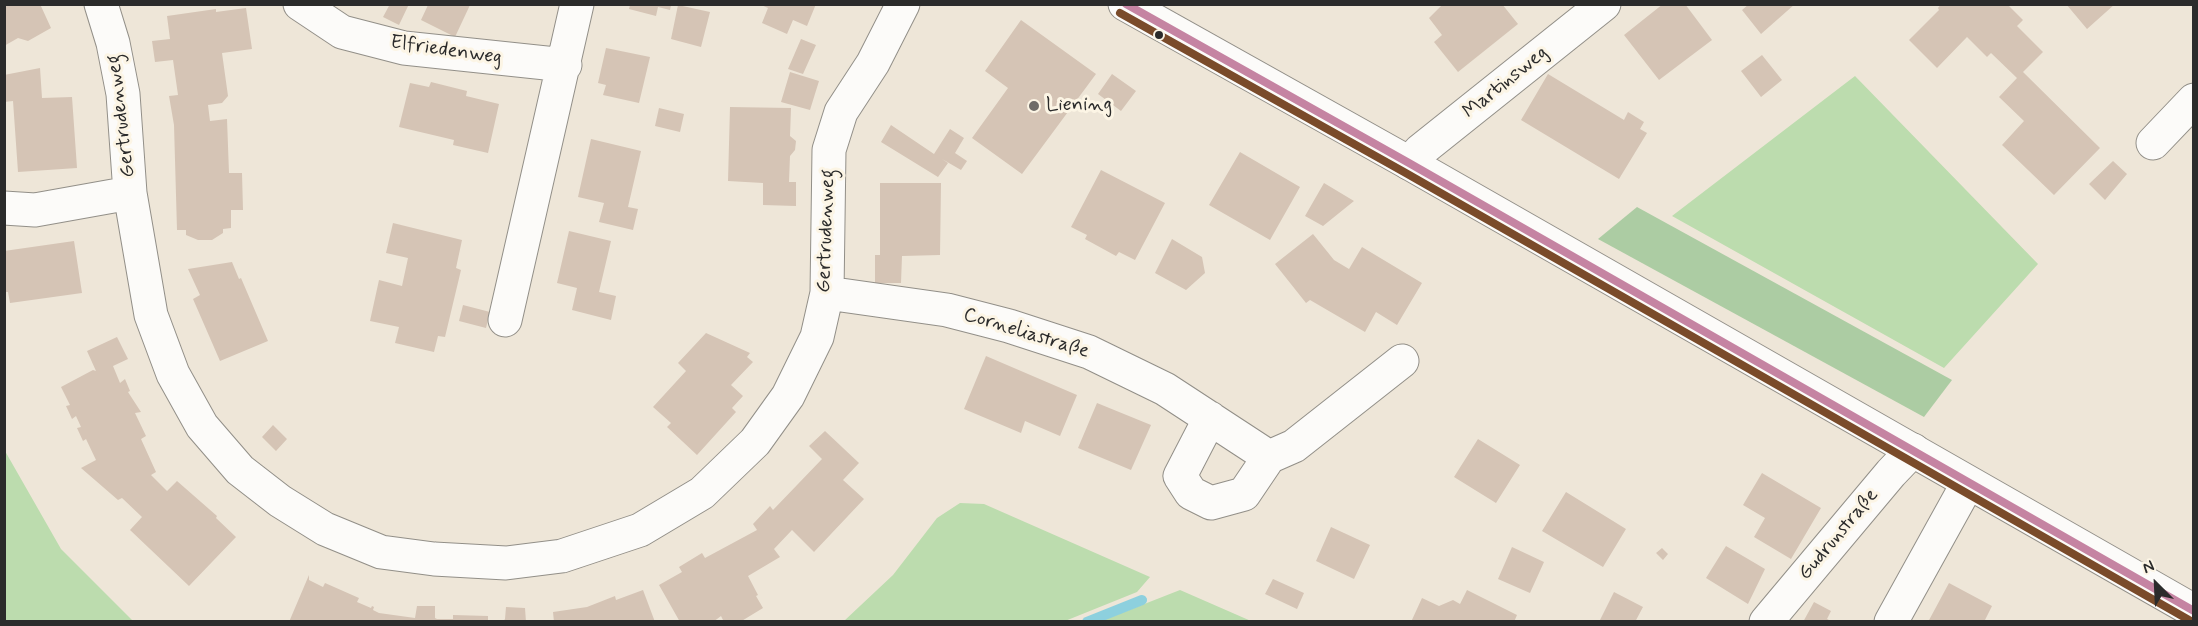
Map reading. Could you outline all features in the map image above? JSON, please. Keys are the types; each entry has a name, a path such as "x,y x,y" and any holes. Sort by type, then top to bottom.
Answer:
{"street":[{"name":"Gertrudenweg","path":"101,4 113,43 123,94 130,193 151,315 173,374 202,426 240,470 280,501 325,529 381,552 424,558 506,564 562,556 640,531 702,493 756,442 788,396 817,337 827,293 830,150 841,112 873,63 903,4"},
{"name":"Elfriedenweg","path":"300,4 342,32 404,48 565,65"},
{"path":"505,320 565,65 577,4"},
{"path":"1125,4 1410,163 2193,611"},
{"name":"Martinsweg","path":"1410,163 1420,151 1604,4"},
{"path":"2153,143 2193,100"},
{"name":"Gertrudenweg","path":"4,208 35,210 130,193"},
{"name":"Corneliastraße","path":"827,293 947,310 1079,348 1165,389 1269,457"},
{"path":"1210,418 1180,476 1191,493 1211,503 1244,494 1269,457 1294,446 1402,361"},
{"name":"Gudrunstraße","path":"1766,621 1913,450"},
{"path":"1891,621 1968,483"}],"green space":[{"path":"1855,76 2038,264 1944,368 1672,216"},
{"path":"1637,207 1952,380 1924,417 1598,239"},
{"path":"5,451 61,549 133,621 5,621"},
{"path":"960,503 984,504 1150,577 1137,592 1065,621 844,621 893,575 937,518"},
{"path":"1180,590 1251,621 1101,621"}],"building":[{"path":"4,4 40,4 51,28 28,41 18,38 4,46"},
{"path":"390,4 409,4 399,25 383,17"},
{"path":"759,4 816,4 807,26 793,20 787,34 762,23 768,8"},
{"path":"1443,4 1502,4 1518,24 1458,72 1434,42 1442,35 1429,18"},
{"path":"1663,4 1685,4 1712,40 1659,80 1624,35"},
{"path":"1749,4 1795,4 1761,34 1742,10"},
{"path":"1941,4 2007,4 2023,20 2017,26 2043,52 2023,72 2100,148 2054,195 2002,145 2024,121 1999,97 2017,78 1991,53 1987,57 1967,37 1937,68 1909,40 1939,10"},
{"path":"2066,4 2115,4 2087,29"},
{"path":"428,5 470,5 455,37 421,20"},
{"path":"630,5 671,5 670,10 658,7 656,16 629,9"},
{"path":"678,5 710,12 701,47 671,39"},
{"path":"246,8 252,49 222,53 228,96 222,103 208,105 210,121 227,119 229,173 242,173 243,210 231,210 231,228 223,229 223,233 212,240 198,240 186,235 186,230 177,230 174,125 169,96 178,95 173,60 155,62 152,41 170,39 167,16 216,9 216,12"},
{"name":"Liening","path":"1021,20 1096,74 1022,174 972,138 1008,88 985,71"},
{"path":"801,39 816,45 803,74 788,69"},
{"path":"606,48 650,57 639,103 603,95 606,85 598,83"},
{"path":"1762,55 1782,80 1761,97 1741,71"},
{"path":"40,68 42,98 72,97 77,168 18,172 13,101 4,102 4,75"},
{"path":"790,72 819,81 810,110 781,102"},
{"path":"1112,74 1136,91 1121,111 1098,94"},
{"path":"1548,74 1624,120 1628,112 1644,122 1640,129 1647,133 1619,179 1521,120"},
{"path":"431,82 467,91 466,96 499,104 488,153 453,145 454,140 399,127 410,83 429,87"},
{"path":"730,107 791,108 790,136 796,141 795,150 790,156 789,182 796,182 796,206 763,205 763,183 728,181"},
{"path":"659,108 684,114 680,132 655,126"},
{"path":"891,125 934,154 950,129 964,138 955,153 967,161 961,170 942,159 948,163 938,177 881,142"},
{"path":"591,139 641,151 628,207 638,209 633,230 599,222 604,203 578,197"},
{"path":"1240,152 1300,187 1270,240 1209,205"},
{"path":"2113,161 2127,174 2105,200 2089,184"},
{"path":"1101,170 1165,203 1135,260 1119,252 1116,256 1085,239 1087,235 1071,227"},
{"path":"880,183 941,183 940,255 902,256 901,283 875,283 875,255 880,255"},
{"path":"1324,183 1354,201 1323,226 1305,216"},
{"path":"393,223 462,240 456,268 461,270 445,337 438,336 434,352 395,343 399,327 370,321 379,280 402,286 408,258 386,253"},
{"path":"569,231 611,241 599,292 616,296 611,320 572,310 577,288 557,283"},
{"path":"1313,234 1334,260 1349,269 1362,247 1422,283 1397,325 1376,312 1365,332 1310,300 1306,303 1275,264"},
{"path":"1172,239 1202,257 1205,273 1186,290 1155,273"},
{"path":"74,241 82,293 10,303 8,292 4,292 4,251"},
{"path":"232,262 268,341 220,361 193,299 200,295 188,269"},
{"path":"463,305 490,312 486,328 459,321"},
{"path":"706,333 750,353 747,357 753,362 731,385 743,396 732,408 736,412 697,455 667,427 671,423 653,407 686,371 678,363"},
{"path":"117,337 128,359 113,366 120,383 125,379 130,391 128,392 141,412 135,413 146,436 141,439 156,472 151,475 167,491 177,481 217,516 216,518 236,537 189,586 130,530 142,517 122,498 118,500 81,468 96,460 86,439 83,441 77,428 81,427 76,416 72,419 66,406 70,405 61,387 93,370 96,371 87,351"},
{"path":"986,356 1077,395 1060,436 1025,421 1021,433 964,409"},
{"path":"1097,403 1151,425 1131,470 1078,448"},
{"path":"273,425 287,439 276,451 262,437"},
{"path":"825,431 859,463 843,480 864,499 814,552 792,530 774,549 780,557 748,576 763,608 740,622 724,622 721,616 713,622 680,622 659,585 682,572 679,567 702,553 705,558 757,530 753,524 770,506 773,510 822,459 809,446"},
{"path":"1478,439 1520,465 1496,503 1454,477"},
{"path":"1762,473 1821,508 1791,559 1754,537 1765,518 1743,505"},
{"path":"1566,492 1626,529 1603,567 1542,531"},
{"path":"1331,527 1370,545 1354,579 1316,561"},
{"path":"1726,546 1765,569 1748,604 1706,578"},
{"path":"1512,547 1544,562 1530,593 1498,579"},
{"path":"1662,548 1668,554 1663,560 1656,553"},
{"path":"309,575 309,580 323,587 325,583 359,598 357,602 371,608 374,607 373,610 379,613 415,618 417,606 435,606 435,618 437,619 453,619 453,615 488,616 488,622 289,622"},
{"path":"1273,579 1304,593 1297,609 1265,594"},
{"path":"1949,583 1992,606 1984,622 1928,622"},
{"path":"643,590 655,622 554,622 553,612 587,607 615,596 616,600"},
{"path":"1467,590 1517,615 1514,622 1411,622 1422,598 1439,606 1453,600 1460,604"},
{"path":"1614,592 1643,607 1635,622 1600,620"},
{"path":"1814,602 1831,611 1827,619 1833,622 1803,622"},
{"path":"506,607 525,608 526,622 503,622"}],"waterway":[{"path":"1087,622 1142,600"}],"transit line":[{"path":"1126,4 2194,611"},
{"path":"1120,13 1404,172 2189,620"}],"place":[{"name":"Liening","path":"1034,106"}]}
